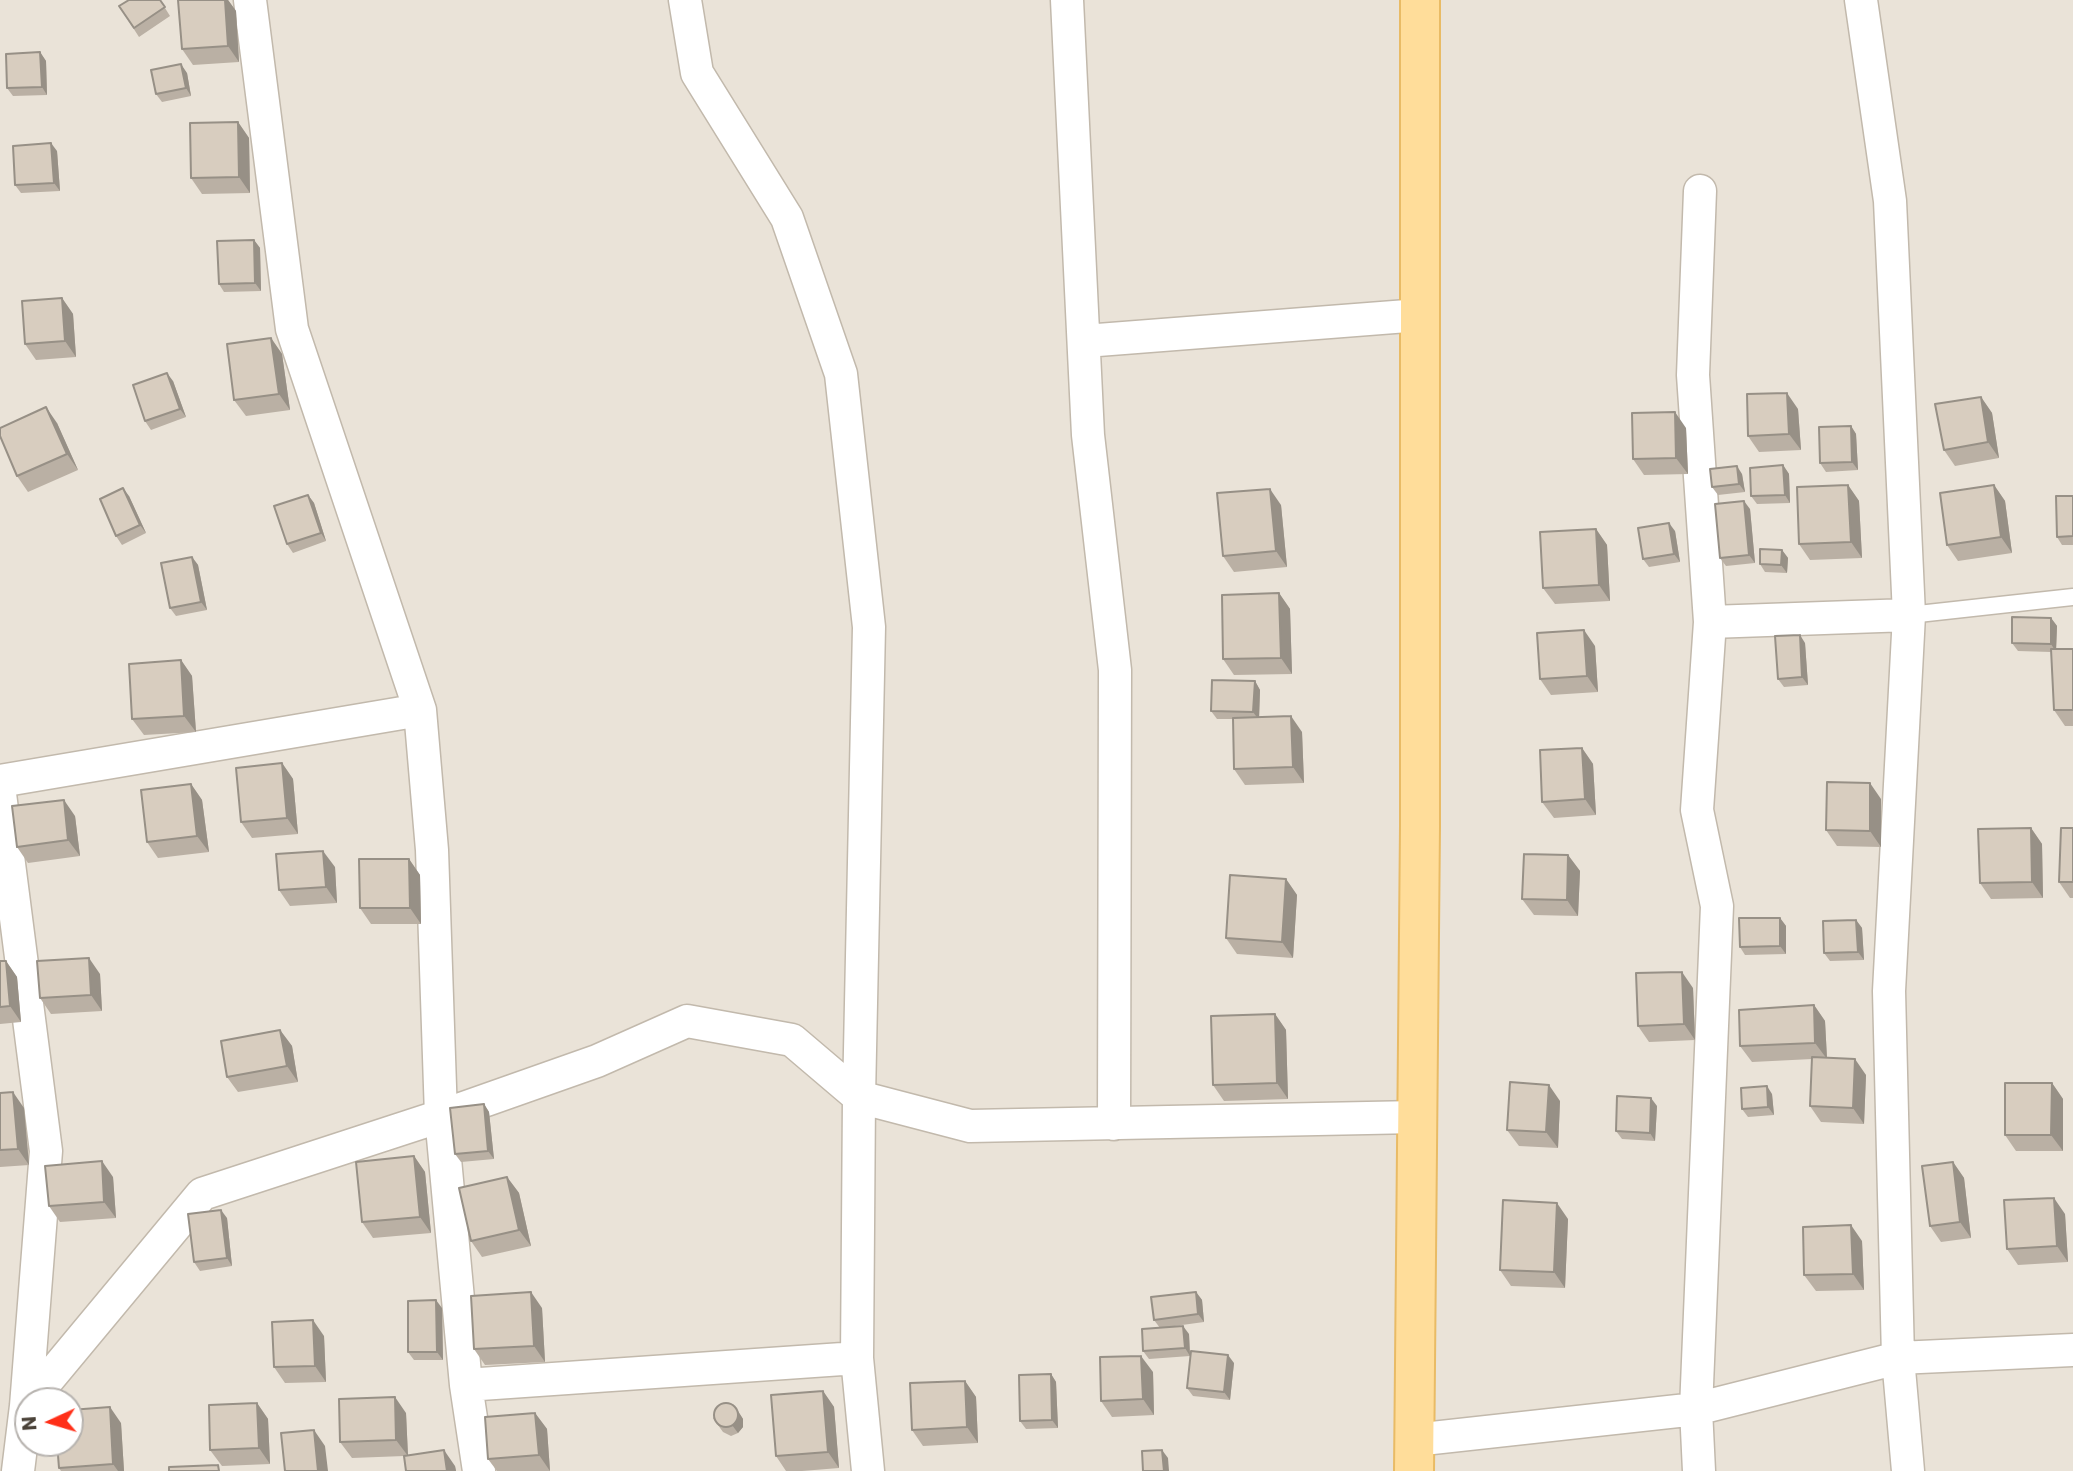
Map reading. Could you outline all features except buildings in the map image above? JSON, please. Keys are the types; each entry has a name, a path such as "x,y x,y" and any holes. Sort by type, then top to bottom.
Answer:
{"main road":[{"path":"1414,1456 1420,0"}],"street":[{"path":"250,0 292,329 421,710 432,850 440,1116 466,1385 479,1471"},
{"path":"685,0 697,73 787,218 841,374 869,627 859,1097 857,1357 868,1471"},
{"path":"1067,0 1088,435 1115,670 1114,1124"},
{"path":"1861,0 1890,201 1909,615 1889,991 1898,1358 1908,1471"},
{"path":"1699,1471 1696,1409 1717,906 1697,810 1710,622 1693,375 1700,191"},
{"path":"1085,341 1420,315"},
{"path":"1710,622 1909,615"},
{"path":"0,781 421,710"},
{"path":"0,794 46,1151 29,1387"},
{"path":"41,1387 202,1194 597,1061 687,1021 792,1040 859,1097 970,1126 1417,1117"},
{"path":"1414,1456 1696,1409 1898,1358 2073,1350"},
{"path":"466,1385 857,1357"}],"lane":[{"path":"1909,615 2073,597"}],"shaded area":[{"path":"0,0 2073,0 2073,1471 0,1471"}]}
